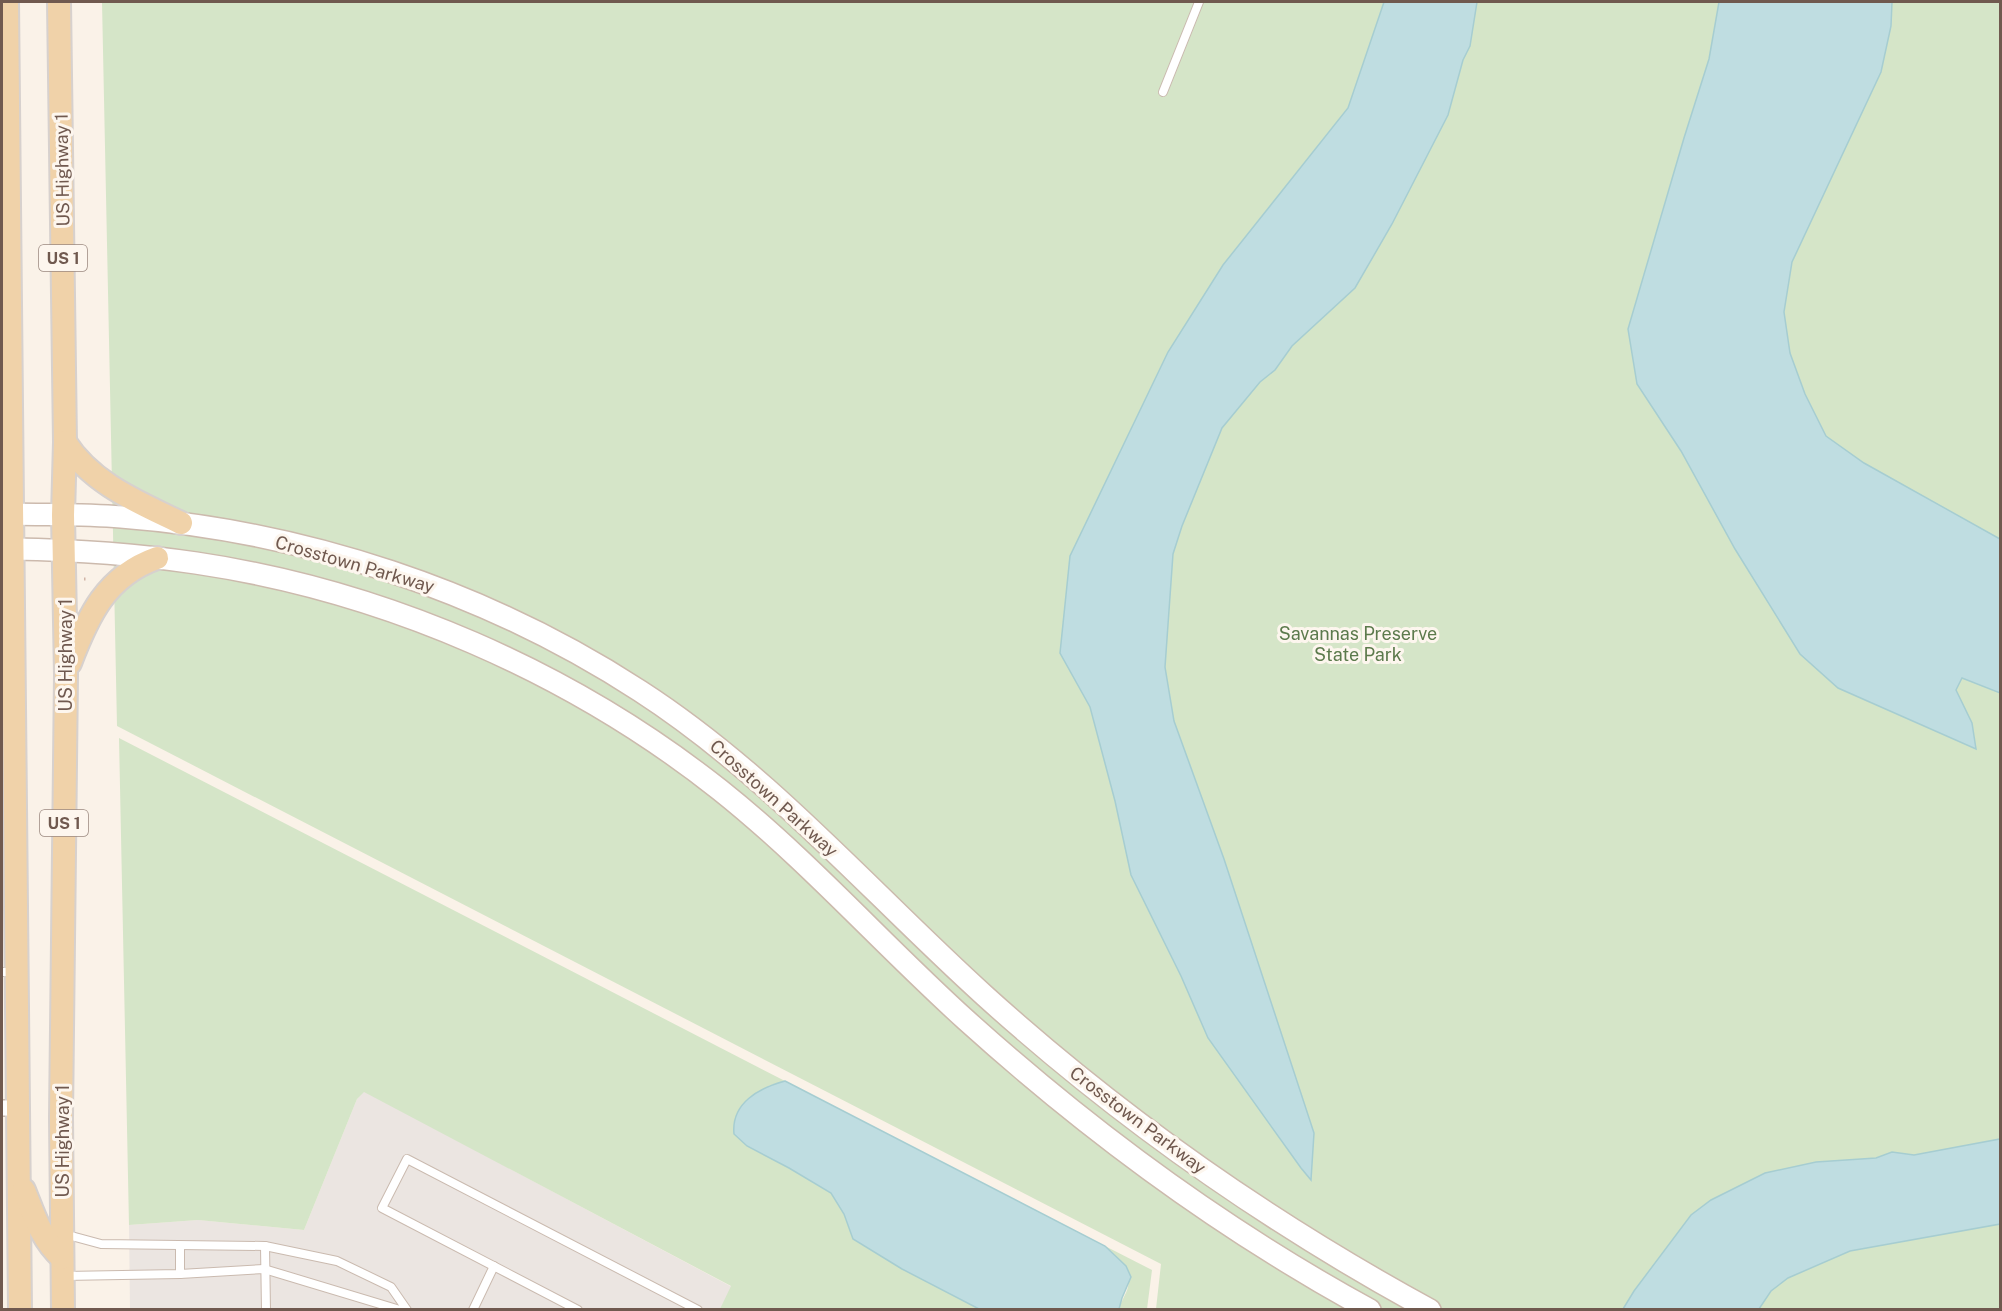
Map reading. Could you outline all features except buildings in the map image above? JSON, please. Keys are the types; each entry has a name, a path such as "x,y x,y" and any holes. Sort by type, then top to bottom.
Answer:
{"main road":[{"name":"US 1","path":"6,2 6,445 13,549 10,1108 19,1177 20,1310"},
{"name":"US Highway 1","path":"59,2 66,675 62,1005 63,1310"},
{"path":"65,442 74,456 92,474 133,499 181,523"},
{"name":"Crosstown Parkway","path":"12,514 121,517 181,523 316,549 452,593 507,617 572,651 641,691 729,755 780,799 929,945 1024,1031 1169,1146 1267,1213 1430,1310"},
{"name":"Crosstown Parkway","path":"13,549 65,550 157,558 229,569 319,589 437,629 500,656 563,688 633,729 719,789 774,835 948,1004 1091,1125 1222,1219 1370,1310"},
{"path":"66,675 90,617 106,593 130,570 139,564 157,558"},
{"path":"2,594 13,616"},
{"path":"19,1177 41,1232 62,1267"}],"lane":[{"path":"1162,92 1199,2"},
{"path":"578,1310 382,1208 407,1159 698,1310"},
{"path":"62,1234 101,1244 266,1246 337,1260 392,1287 406,1310"},
{"path":"180,1246 180,1274"},
{"path":"266,1246 264,1269 266,1310"},
{"path":"473,1310 494,1266"},
{"path":"62,1267 180,1274 264,1269 400,1310"}],"path":[{"path":"90,569 90,579 95,584"},
{"path":"84,579 90,579"}],"shaded area":[{"path":"364,1091 732,1287 720,1310 130,1309 129,1225 198,1220 304,1230 357,1099"}],"green space":[{"name":"Savannas Preserve State Park","path":"102,2 2000,2 2000,1309 1156,1309 1161,1264 117,726"},
{"path":"119,738 785,1081 768,1086 747,1146 831,1193 844,1214 853,1239 979,1309 720,1309 731,1286 364,1092 357,1099 304,1230 198,1220 129,1225"},
{"path":"1105,1246 1152,1270 1147,1309 1119,1309 1128,1287 1128,1274 1114,1254"}],"water":[{"path":"1384,2 1477,2 1470,46 1463,60 1448,115 1392,224 1355,288 1292,346 1275,370 1260,382 1222,428 1173,554 1165,667 1174,721 1224,859 1314,1133 1311,1180 1208,1038 1181,976 1131,875 1115,801 1090,707 1060,653 1070,556 1168,352 1223,265 1348,108"},
{"path":"1719,2 1892,2 1891,26 1881,72 1792,262 1784,312 1790,353 1805,394 1826,436 1864,463 2000,539 2000,693 1962,678 1956,690 1972,723 1976,749 1838,688 1800,654 1735,549 1681,451 1637,384 1628,329 1709,59"},
{"path":"785,1081 1105,1246 1126,1266 1131,1277 1119,1309 979,1309 902,1269 853,1239 844,1214 831,1193 747,1146 734,1134 734,1123 742,1105 757,1093"},
{"path":"2000,1139 2000,1224 1850,1251 1788,1278 1771,1291 1759,1309 1623,1309 1691,1215 1711,1200 1765,1173 1816,1162 1876,1158 1892,1152 1914,1155"}]}
